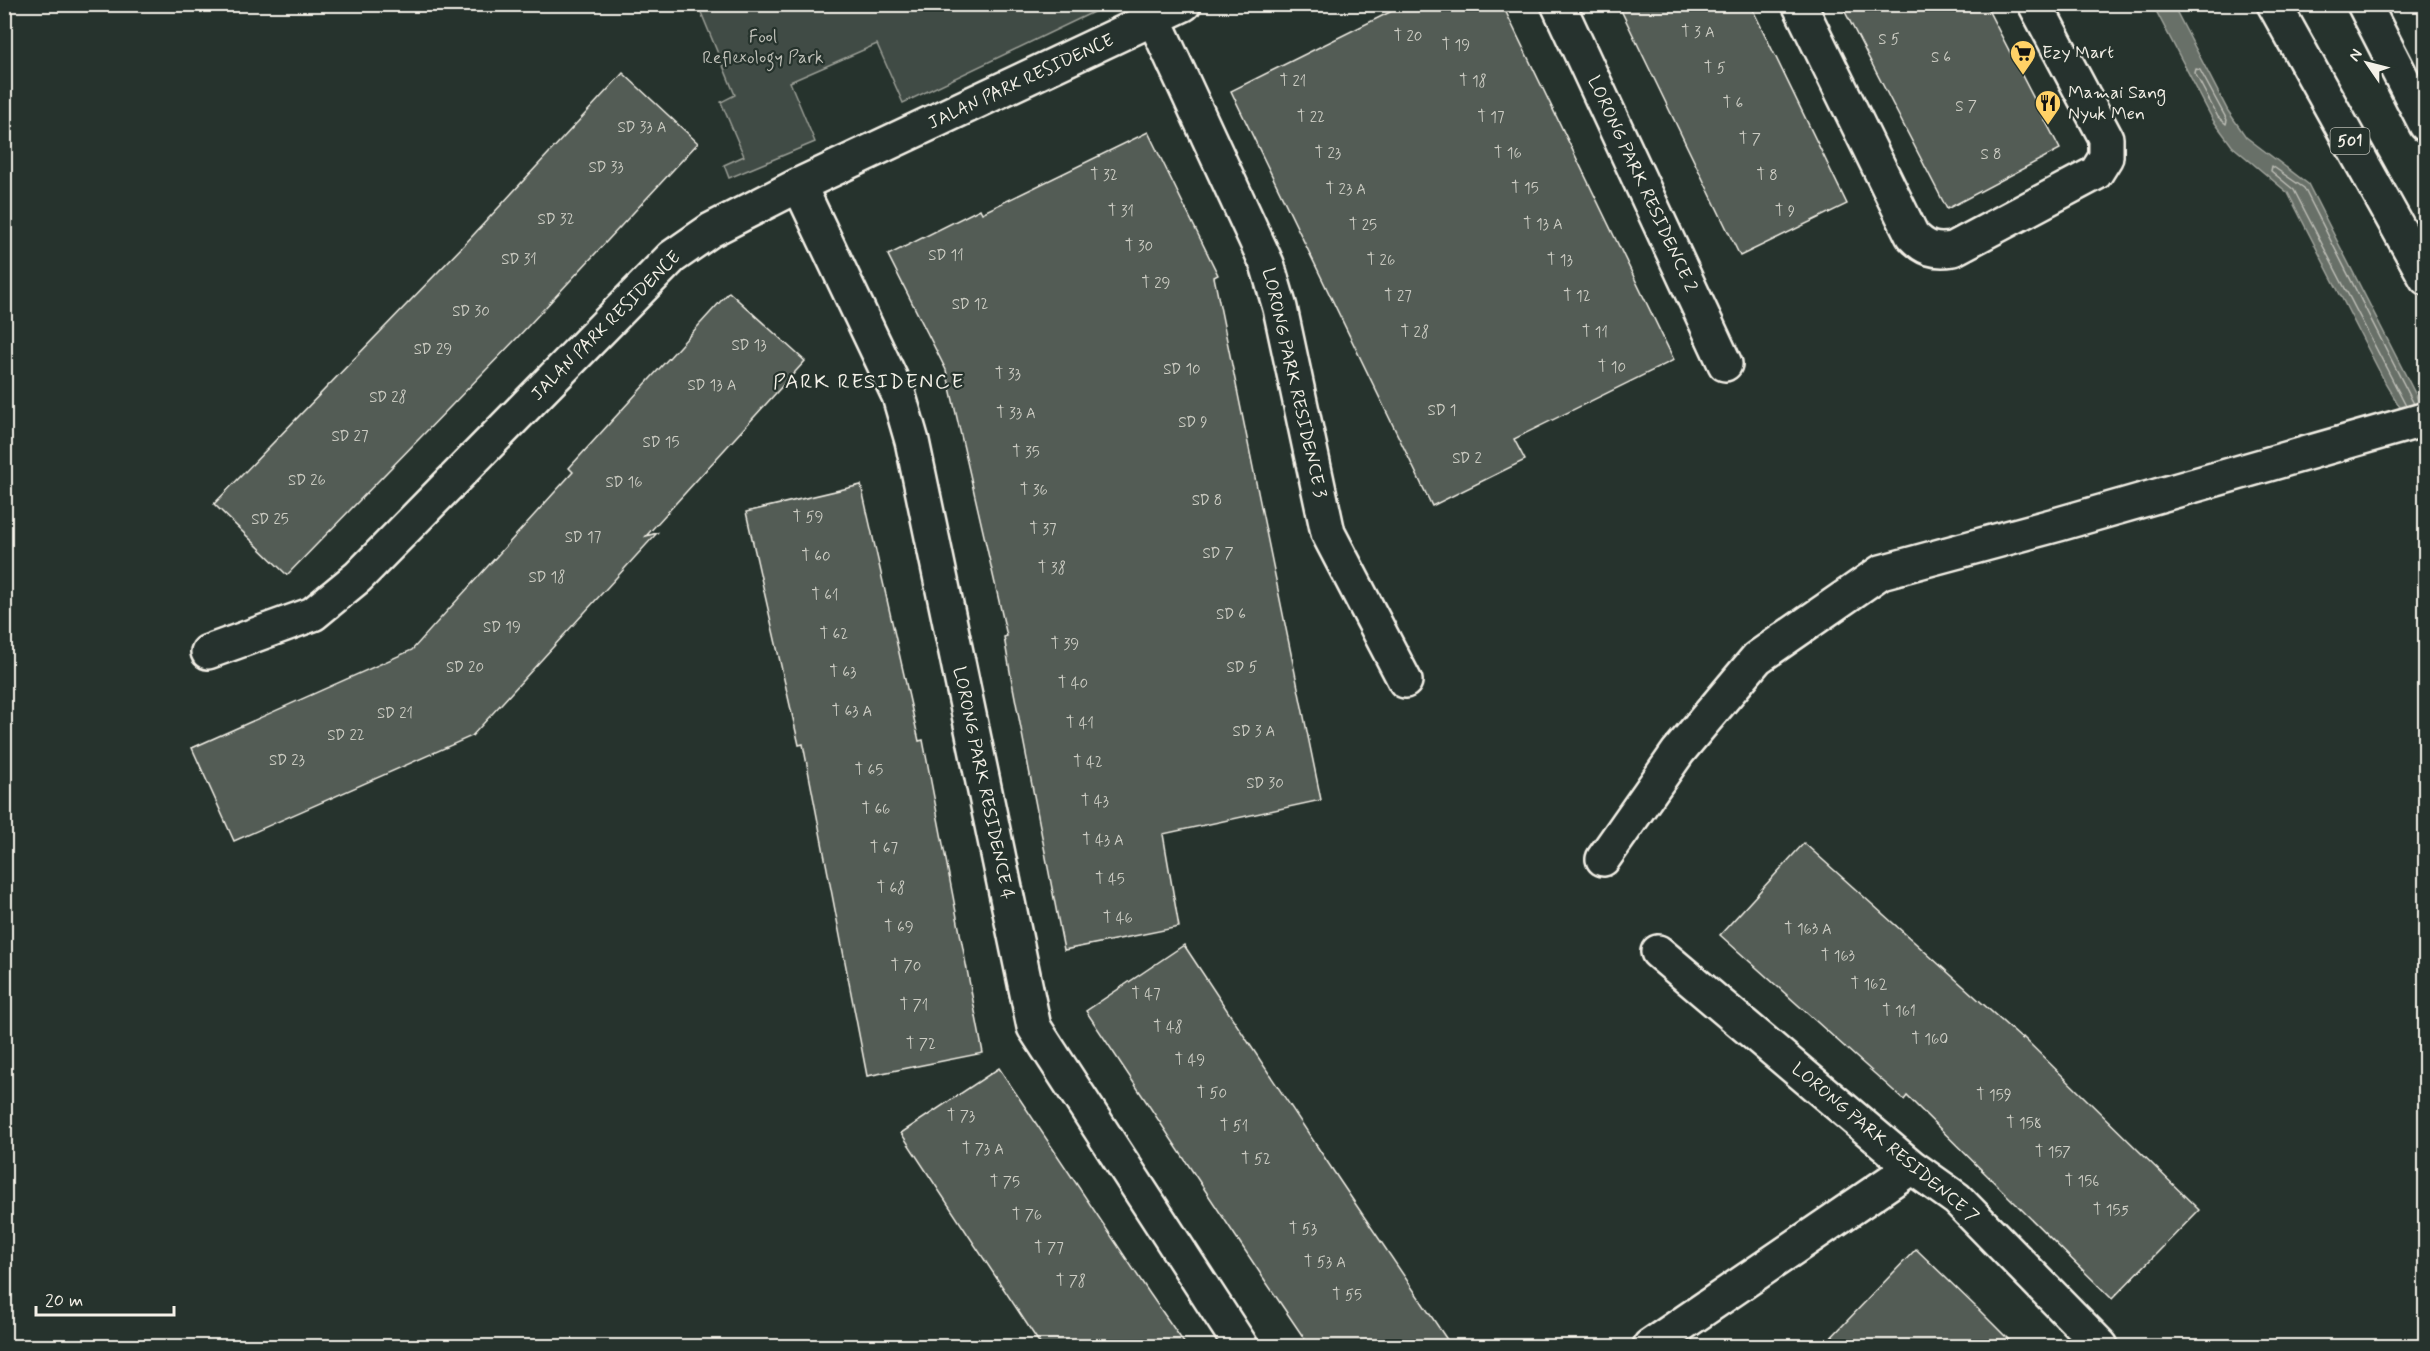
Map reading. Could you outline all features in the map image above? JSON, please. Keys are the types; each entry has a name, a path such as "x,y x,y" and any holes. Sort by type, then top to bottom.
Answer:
{"street":[{"name":"JALAN PARK RESIDENCE","path":"208,652 313,614 358,577 672,257 711,230 799,185 1184,4"},
{"name":"LORONG PARK RESIDENCE 2","path":"1558,4 1725,364"},
{"path":"1799,4 1912,236 1930,249 1941,251 1953,249 2096,173 2106,157 2106,138 2035,4"},
{"name":"501","path":"2274,4 2426,278"},
{"path":"2364,4 2426,125"},
{"name":"LORONG PARK RESIDENCE 3","path":"1154,19 1267,264 1280,308 1328,533 1406,681"},
{"name":"LORONG PARK RESIDENCE 4","path":"799,185 880,353 902,407 1034,1027 1240,1347"},
{"path":"1603,859 1678,752 1758,658 1881,572 2059,524 2411,423"},
{"name":"LORONG PARK RESIDENCE 7","path":"1658,952 1912,1167 1958,1199 2101,1347"},
{"path":"1650,1347 1912,1167"}],"green space":[{"name":"Fool Reflexology Park","path":"698,5 1108,5 903,103 877,44 790,82 815,142 729,178 724,165 744,156 721,102 735,95"}],"water":[{"path":"2153,5 2173,5 2228,111 2246,137 2308,184 2425,413 2425,449 2386,384 2288,193 2232,146 2213,120"}],"building":[{"path":"1406,4 1502,4 1674,360 1514,439 1525,460 1432,506 1231,91"},
{"path":"1618,4 1750,4 1847,204 1740,256"},
{"path":"1841,4 1985,4 2060,149 1947,209"},
{"path":"623,73 698,143 517,338 287,575 214,504 464,245"},
{"path":"1148,132 1218,275 1214,277 1321,800 1163,834 1179,927 1064,950 1011,677 1004,637 1007,636 946,370 888,255 980,209 982,213"},
{"path":"729,292 805,361 646,536 657,533 472,736 234,841 192,748 412,650 573,472 569,468"},
{"path":"861,485 919,741 923,740 983,1053 867,1076 803,744 799,745 746,512"},
{"path":"1804,843 2022,1039 2023,1037 2199,1210 2112,1299 1907,1096 1904,1100 1720,935"},
{"path":"1184,945 1452,1347 1310,1347 1264,1279 1086,1011"},
{"path":"999,1068 1187,1347 1042,1347 901,1133"},
{"path":"1916,1249 1975,1306 2016,1347 1822,1347"}],"place":[{"name":"Ezy Mart","path":"2023,76"},
{"name":"Mamai Sang Nyuk Men","path":"2048,126"}],"district":[{"name":"PARK RESIDENCE","path":"869,382"}]}
